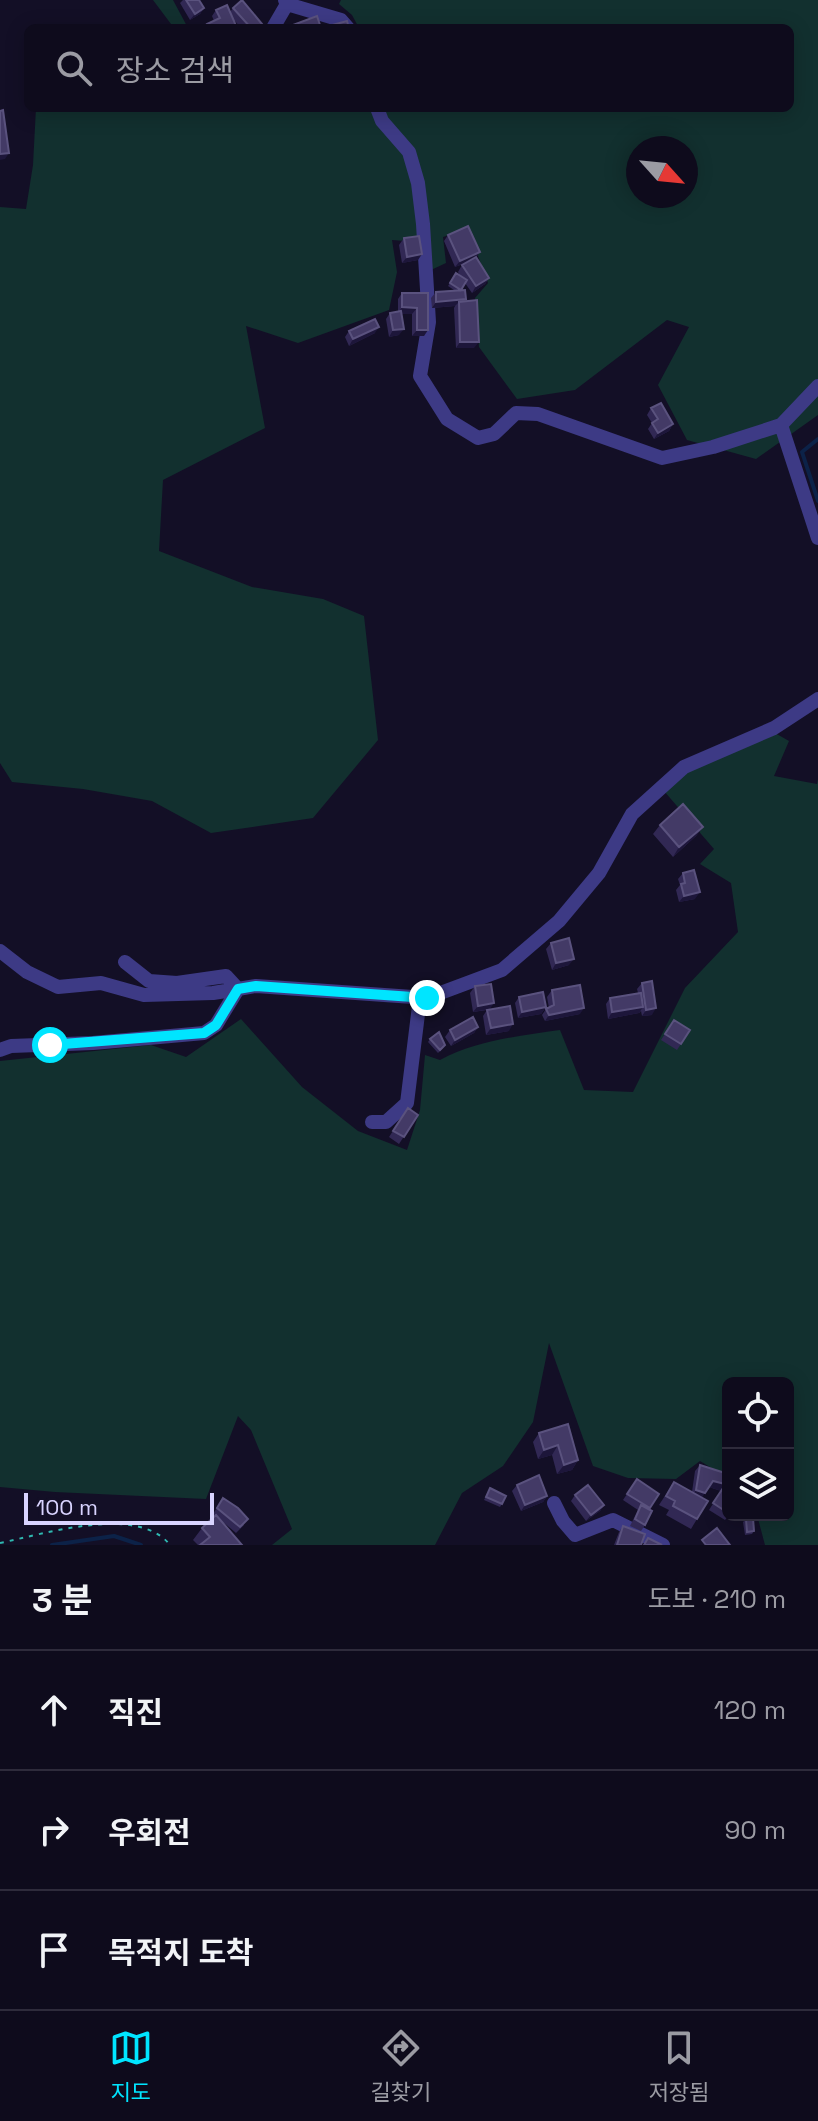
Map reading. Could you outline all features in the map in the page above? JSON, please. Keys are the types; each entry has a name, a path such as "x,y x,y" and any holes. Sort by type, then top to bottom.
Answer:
{"street":[{"path":"275,24 286,2 341,20 344,24"},
{"path":"379,112 382,121 409,152 418,183 429,322 420,376 447,419 478,438 494,434 516,413 538,414 662,458 713,447 781,425 818,386"},
{"path":"781,425 818,538"},
{"path":"0,951 27,972 58,987 101,983 144,995 188,995 256,986 427,998 502,970 559,921 599,873 632,814 684,767 774,728 818,699"},
{"path":"125,962 149,981 177,983 226,976 238,989"},
{"path":"0,1050 11,1046 93,1043 204,1033 216,1025 238,989"},
{"path":"372,1122 386,1122 407,1103 420,998"},
{"path":"554,1503 575,1535 613,1520 663,1545"}],"path":[{"path":"0,1543 97,1524 132,1526 155,1532 170,1545"}],"green space":[{"path":"153,0 173,0 186,24 171,24"},
{"path":"341,0 818,0 818,415 756,459 687,440 658,385 689,327 667,320 575,390 517,399 479,347 475,298 488,283 468,229 443,237 446,263 431,270 418,242 392,240 397,272 389,310 298,343 246,326 265,428 163,480 159,551 252,587 323,599 364,616 378,740 313,818 211,833 152,801 83,789 12,782 0,763 0,207 26,209 33,165 36,112 794,112 794,24 357,24 339,4"},
{"path":"775,733 789,741 774,776 817,784 818,779 818,1545 765,1545 759,1521 794,1521 794,1377 722,1377 722,1474 700,1461 676,1479 628,1478 593,1466 549,1343 533,1422 503,1466 462,1493 435,1545 272,1545 292,1529 251,1430 238,1416 206,1499 0,1487 0,1061 151,1045 186,1057 241,1019 302,1087 358,1131 407,1150 420,1110 425,1055 440,1060 483,1043 560,1030 584,1090 633,1092 685,988 738,932 731,883 700,864 714,849 664,791 686,771"}],"building":[{"path":"186,0 199,0 204,8 195,14"},
{"path":"242,0 262,24 247,24 233,8"},
{"path":"227,5 235,24 207,24 220,18 216,10"},
{"path":"317,16 320,24 296,24"},
{"path":"3,110 9,153 0,154 0,111"},
{"path":"468,226 480,252 460,261 448,235"},
{"path":"419,236 422,254 407,257 404,238"},
{"path":"476,257 489,278 476,286 462,265"},
{"path":"456,273 467,280 461,290 450,283"},
{"path":"465,290 466,299 436,302 436,292"},
{"path":"402,293 428,293 428,330 417,330 417,308 402,307"},
{"path":"477,300 479,342 460,342 459,302"},
{"path":"401,311 404,329 393,330 390,313"},
{"path":"375,319 379,327 353,339 349,331"},
{"path":"661,403 673,424 658,433 652,423 658,419 651,408"},
{"path":"683,804 703,827 679,847 660,825"},
{"path":"694,870 700,892 684,896 681,884 685,883 683,873"},
{"path":"569,938 574,959 556,963 551,943"},
{"path":"652,981 656,1008 646,1010 642,983"},
{"path":"491,984 494,1003 478,1006 475,986"},
{"path":"580,985 584,1008 549,1015 546,1009 554,1005 552,990"},
{"path":"543,992 546,1007 522,1012 519,997"},
{"path":"641,993 643,1007 612,1012 610,998"},
{"path":"510,1006 513,1024 491,1028 487,1010"},
{"path":"473,1017 478,1027 455,1040 450,1030"},
{"path":"674,1020 690,1030 681,1044 665,1034"},
{"path":"439,1032 445,1045 440,1050 430,1039"},
{"path":"408,1108 418,1115 404,1137 393,1131"},
{"path":"568,1424 578,1460 564,1465 558,1445 544,1450 539,1433"},
{"path":"700,1465 722,1472 722,1483 713,1481 705,1493 696,1490"},
{"path":"539,1475 547,1496 525,1505 517,1485"},
{"path":"637,1479 659,1494 650,1508 627,1494"},
{"path":"674,1482 708,1501 697,1519 673,1506 675,1501 666,1496"},
{"path":"588,1485 604,1505 591,1515 575,1495"},
{"path":"490,1488 506,1496 502,1504 486,1497"},
{"path":"722,1490 722,1509 713,1503"},
{"path":"223,1498 248,1519 240,1527 217,1508"},
{"path":"641,1505 652,1511 645,1525 635,1519"},
{"path":"216,1515 242,1545 200,1545 210,1537 202,1528"},
{"path":"746,1521 753,1521 754,1531 747,1532"},
{"path":"623,1526 645,1534 641,1545 617,1545"},
{"path":"717,1528 730,1545 706,1545 702,1540"},
{"path":"648,1538 662,1545 644,1545"}],"waterway":[{"path":"818,439 802,452 818,501"},
{"path":"52,1545 114,1536 141,1545"}],"route":[{"path":"50,1045 204,1033 216,1025 238,989 256,986 427,998"}]}
